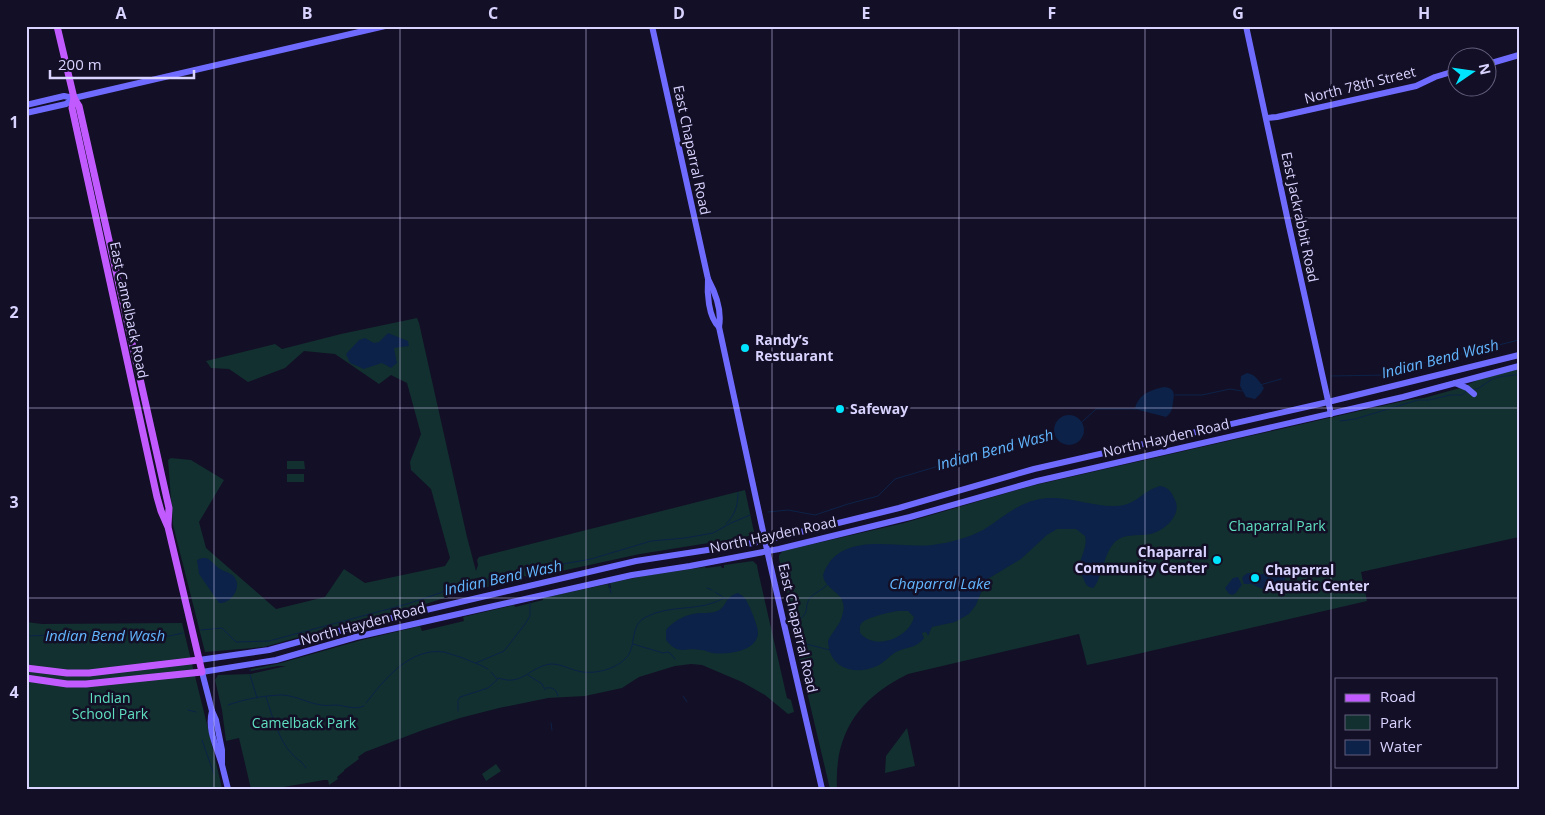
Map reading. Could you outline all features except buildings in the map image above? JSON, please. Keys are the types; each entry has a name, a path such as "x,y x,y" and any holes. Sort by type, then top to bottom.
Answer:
{"main road":[{"name":"East Camelback Road","path":"57,26 74,98 79,106 169,508 168,527"},
{"path":"26,113 66,104 74,98 385,26"},
{"name":"East Chaparral Road","path":"652,26 708,279 714,289 720,319 719,327 765,540 822,789"},
{"name":"East Jackrabbit Road","path":"1246,26 1331,414"},
{"path":"1498,61 1519,55"},
{"name":"North 78th Street","path":"1266,118 1276,118 1416,86 1448,73"},
{"path":"26,105 64,96 74,98"},
{"name":"East Camelback Road","path":"74,98 72,108 116,310 161,511 168,527 212,711 210,721 217,752 222,763 228,789"},
{"path":"116,310 125,310"},
{"name":"North Hayden Road","path":"26,668 68,673 89,673 269,650 353,627 636,561 765,540 899,508 1034,469 1328,402 1519,355"},
{"name":"North Hayden Road","path":"26,678 67,684 100,684 202,672 276,660 356,637 632,575 768,551 910,517 1011,487 1403,397 1519,366"},
{"path":"1456,383 1474,394"}],"green space":[{"path":"417,318 476,571 479,557 745,490 754,532 749,536 740,538 640,554 534,577 528,578 525,576 264,647 205,652 173,525 168,460 171,458 191,460 224,480 199,522 206,548 276,609 325,597 344,569 365,583 445,566 450,558 431,489 411,470 410,462 421,434 407,383 391,375 379,384 335,354 304,351 285,368 248,382 229,369 211,368 206,361 275,344 282,349"},
{"name":"Chaparral Park","path":"1519,369 1519,537 1361,572 1367,601 1120,658 1087,665 1079,634 908,674 876,694 853,719 845,734 840,751 837,769 837,789 830,789 789,616 786,589 779,559 779,555 783,551 904,523 1031,486 1408,400 1424,398 1460,388 1480,379"},
{"path":"287,461 304,461 305,469 287,469"},
{"path":"287,474 304,474 304,482 287,482"},
{"name":"Camelback Park","path":"753,561 757,565 787,698 791,700 794,712 788,714 765,695 742,682 702,665 691,664 675,666 639,677 622,688 585,696 548,698 499,708 423,730 365,752 337,777 338,779 329,785 328,780 324,780 278,788 251,789 239,738 226,741 222,710 215,680 218,675 251,674 286,666 251,671 251,669 281,663 420,626 422,631 464,621 463,617 514,605 515,607 543,600 543,598 608,584 609,588 611,588 610,583 705,567 721,566 724,568 724,565"},
{"name":"Indian School Park","path":"26,622 42,624 182,623 222,789 26,789"},
{"path":"907,728 915,766 885,773 886,756"},
{"path":"496,764 501,771 486,781 482,774"}],"water":[{"path":"388,333 408,341 409,346 394,348 397,363 391,368 382,363 364,369 350,363 346,354 359,340 365,338 374,343 379,342"},
{"path":"1247,373 1255,376 1264,388 1255,399 1246,397 1240,386 1241,376"},
{"path":"1164,387 1172,390 1174,396 1171,411 1166,417 1135,409 1142,396 1150,391"},
{"path":"1069,415 1075,416 1083,424 1083,436 1075,444 1069,445 1063,444 1055,436 1054,430 1055,424 1063,416"},
{"name":"Chaparral Lake","path":"1160,486 1167,488 1172,493 1177,509 1173,519 1159,531 1123,537 1114,543 1107,554 1096,585 1093,588 1086,584 1080,570 1086,540 1085,536 1076,529 1057,529 1047,535 1021,559 986,580 976,605 969,614 955,622 932,627 928,636 926,632 922,633 924,638 918,644 896,652 880,665 869,669 852,670 838,664 829,651 828,641 840,622 844,608 840,597 828,585 823,575 831,561 842,551 855,546 870,544 917,546 945,543 977,533 1015,509 1036,500 1056,498 1116,506 1134,501","holes":["908,611 914,617 911,624 906,631 891,640 874,641 860,633 860,625 867,619 891,612"]},
{"path":"202,558 208,559 235,578 237,582 236,591 227,601 219,603 199,574 197,560"},
{"path":"1275,569 1285,574 1285,580 1282,584 1265,590 1251,584 1244,584 1242,578 1246,574 1259,575"},
{"path":"1238,577 1242,585 1235,594 1229,594 1225,588 1233,578"},
{"path":"738,593 747,602 757,626 758,634 752,645 732,653 712,653 695,649 682,650 674,648 666,640 666,630 678,620 696,613 717,611 723,607 730,597"}],"waterway":[{"name":"Indian Bend Wash","path":"1331,376 1387,375 1424,363 1519,340"},
{"path":"1474,390 1495,378 1519,374"},
{"name":"Indian Bend Wash","path":"1260,385 1281,379"},
{"name":"Indian Bend Wash","path":"1175,395 1202,395 1230,389 1242,391"},
{"path":"1340,421 1355,419 1418,400 1462,395 1467,391"},
{"name":"Indian Bend Wash","path":"1081,423 1096,409 1136,409"},
{"name":"Indian Bend Wash","path":"768,512 788,510 815,515 878,496 895,479 962,457 1054,435"},
{"path":"726,524 735,510 738,493"},
{"name":"Indian Bend Wash","path":"201,630 222,628 236,642 269,641 407,604 447,589 519,572 591,559 651,541 713,533 750,515"},
{"path":"609,584 611,593"},
{"path":"796,621 806,613 810,598 827,585"},
{"path":"707,588 712,590"},
{"path":"715,592 723,597"},
{"path":"458,711 458,700 460,697 488,688 499,678 514,680 545,665 559,665 584,672 609,669 620,663 629,654 637,626 646,617 655,613 705,605 724,598 727,599"},
{"path":"476,663 504,651 530,616 530,603"},
{"name":"Indian Bend Wash","path":"26,636 111,633 169,636 183,633"},
{"path":"802,643 830,650"},
{"path":"633,644 663,653 668,652 675,659"},
{"path":"366,703 390,675 409,660 420,655 444,652 488,669"},
{"path":"491,672 497,679"},
{"path":"250,675 257,698"},
{"path":"528,675 542,684 545,690"},
{"path":"546,688 554,689 558,696"},
{"path":"228,705 256,698 283,695 323,705 353,708 364,706"},
{"path":"683,696 687,702"},
{"path":"266,697 275,725"},
{"path":"188,710 196,712"},
{"path":"551,723 552,730"},
{"path":"277,729 287,748 306,768"},
{"path":"202,740 214,774"}],"place":[{"name":"Randy’s Restuarant","path":"745,348"},
{"name":"Safeway","path":"840,409"},
{"name":"Chaparral Community Center","path":"1217,560"},
{"name":"Chaparral Aquatic Center","path":"1255,578"}]}
